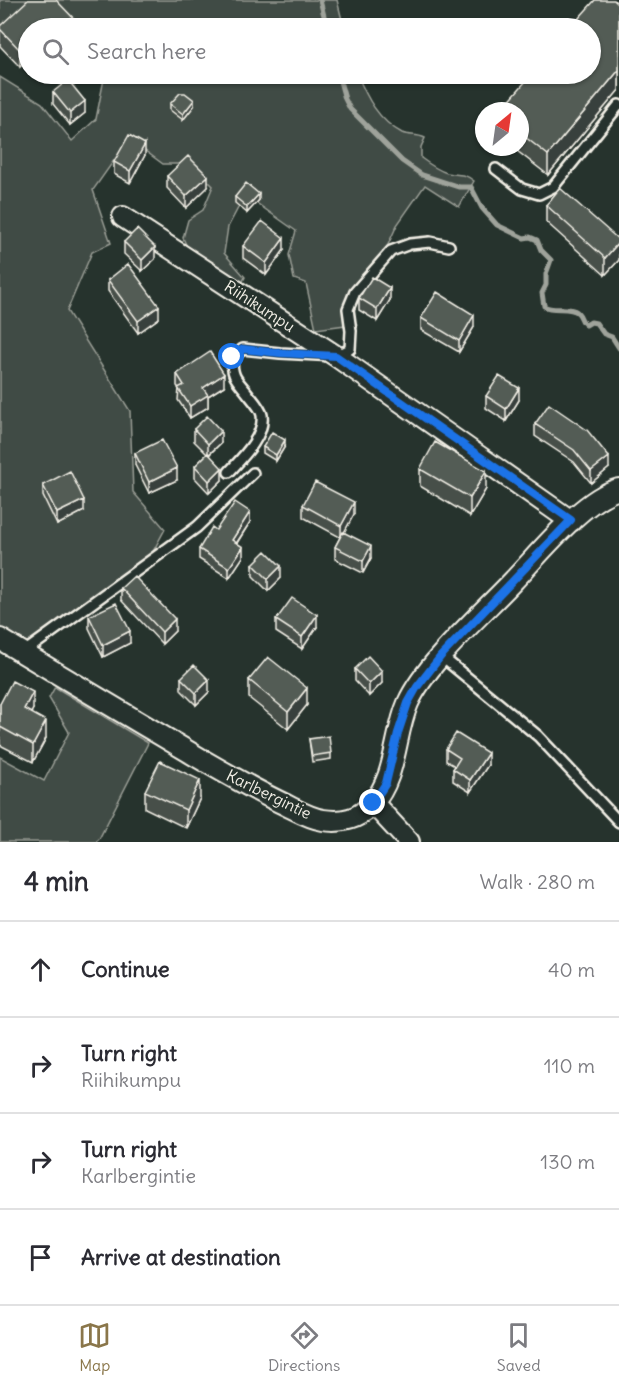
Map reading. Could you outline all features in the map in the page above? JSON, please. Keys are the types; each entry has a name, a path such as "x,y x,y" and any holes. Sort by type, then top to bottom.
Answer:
{"street":[{"name":"Riihikumpu","path":"123,217 336,356 571,520"},
{"name":"Karlbergintie","path":"0,639 251,788 306,815 323,820 344,821 358,817 373,803 386,783 408,703 417,687 441,656 571,520 597,500 619,489"},
{"path":"373,803 409,842"}],"lane":[{"path":"496,170 522,189 539,194 553,187 619,105"},
{"path":"229,472 259,435 262,415 232,372 232,357 243,349 336,356 350,349 351,331 348,309 355,292 391,251 410,244 430,242 449,246"},
{"path":"23,653 197,527 254,473"},
{"path":"441,656 538,736 619,822"}],"shaded area":[{"path":"0,0 40,0 18,18 0,33"},
{"path":"40,0 337,0 342,18 57,18"},
{"path":"0,77 42,103 72,141 96,119 103,84 362,84 369,100 386,122 402,133 425,138 421,147 421,158 440,170 464,175 474,181 459,207 425,185 397,225 386,249 352,290 344,310 345,325 316,329 306,283 294,279 289,255 296,231 245,195 228,227 224,253 245,277 241,285 190,253 183,238 188,220 203,210 213,186 191,164 163,164 129,139 93,190 111,243 92,252 67,311 130,411 133,492 165,529 150,557 27,646 0,629"},
{"path":"55,687 148,743 96,842 0,842 0,757 44,781 69,732 49,698"}],"building":[{"path":"28,0 56,0 73,18 18,18 18,48 0,29 0,26"},
{"path":"595,0 614,0 619,5 619,70 548,155 529,140 529,102 508,102 523,84 601,84 601,18 579,18"},
{"path":"63,84 71,84 85,101 70,113 53,92"},
{"path":"180,93 185,93 194,100 183,114 170,104"},
{"path":"129,135 145,144 130,171 114,162"},
{"path":"188,156 208,176 186,196 167,176"},
{"path":"246,183 259,194 247,207 235,197"},
{"path":"560,188 619,240 605,258 546,205"},
{"path":"262,221 284,238 266,263 243,246"},
{"path":"137,229 155,247 142,260 124,242"},
{"path":"128,264 159,306 138,321 108,280"},
{"path":"372,277 390,288 377,309 359,298"},
{"path":"437,292 474,315 459,341 421,318"},
{"path":"210,352 224,374 203,388 208,395 190,406 178,388 184,385 177,374"},
{"path":"499,376 519,388 506,409 486,396"},
{"path":"549,404 587,430 609,457 591,471 574,450 535,424"},
{"path":"207,416 221,431 208,444 194,429"},
{"path":"272,432 285,440 276,455 263,447"},
{"path":"162,440 177,468 149,482 135,453"},
{"path":"435,442 486,471 470,498 420,469"},
{"path":"208,453 222,468 209,481 195,466"},
{"path":"70,471 84,500 57,513 43,485"},
{"path":"315,482 354,502 341,526 303,505"},
{"path":"235,502 250,512 232,540 243,547 229,568 199,549 212,527 216,530"},
{"path":"343,532 371,546 363,561 335,547"},
{"path":"266,551 281,566 268,579 253,564"},
{"path":"134,576 175,619 162,632 121,588"},
{"path":"292,598 317,615 302,637 276,620"},
{"path":"116,603 130,631 103,645 89,616"},
{"path":"368,656 382,671 369,684 355,669"},
{"path":"268,657 307,688 288,712 249,680"},
{"path":"194,665 209,680 196,693 181,678"},
{"path":"12,681 33,692 24,709 46,721 33,745 0,727 0,704"},
{"path":"456,733 488,753 470,780 453,769 460,758 446,749"},
{"path":"329,736 331,753 312,756 309,739"},
{"path":"160,761 200,780 186,810 145,791"}],"waterway":[{"path":"320,0 324,18"},
{"path":"341,84 350,109 402,161 422,175 459,187 471,187 482,208 497,225 524,238 530,237 537,240 541,250 551,260 542,293 544,306 575,311 586,325 591,322 596,323 604,334 612,337 619,348"}],"route":[{"path":"232,357 243,349 336,356 571,520 441,656 417,687 408,703 398,733 386,783 373,803"}]}
